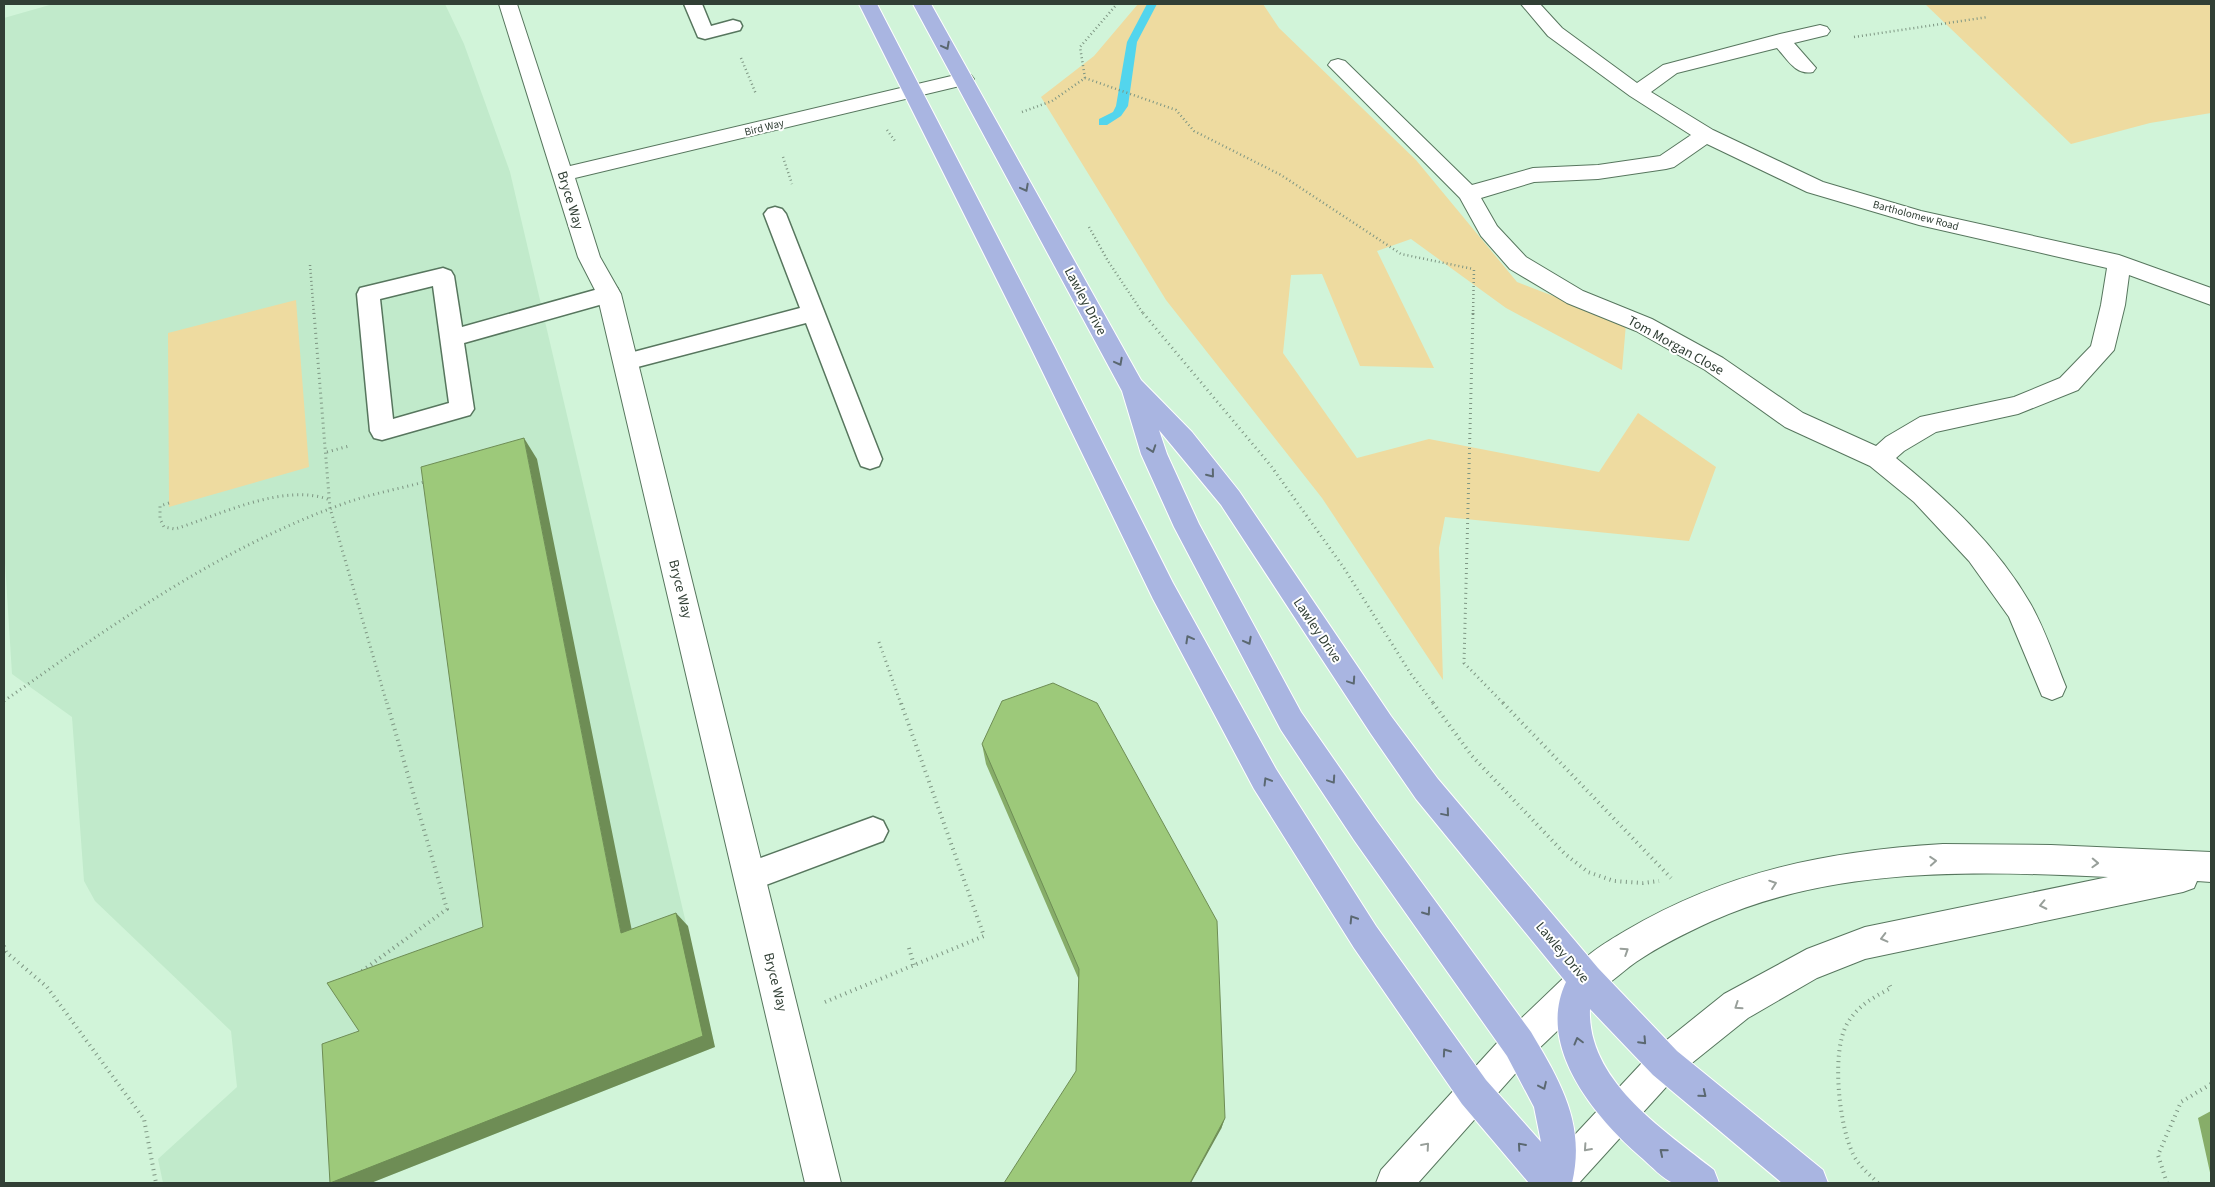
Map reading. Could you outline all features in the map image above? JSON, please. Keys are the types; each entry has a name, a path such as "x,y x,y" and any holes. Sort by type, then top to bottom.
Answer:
{"main road":[{"path":"868,4 1163,591 1265,779 1365,937 1474,1092 1554,1183"},
{"name":"Lawley Drive","path":"922,4 1132,386 1183,439 1230,498 1381,725 1426,789 1586,980 1665,1064 1810,1183"},
{"path":"1132,386 1154,454 1187,527 1291,721 1365,830 1422,905 1519,1044 1537,1075 1551,1104 1558,1132 1559,1160 1554,1183"},
{"path":"1586,980 1574,1001 1574,1028 1581,1054 1598,1087 1618,1114 1700,1183"}],"street":[{"name":"Bryce Way","path":"508,4 564,174 588,257 609,294 823,1183"},
{"name":"Bartholomew Road","path":"1530,4 1555,32 1637,92 1706,135 1815,187 1918,218 2119,263 2211,297"},
{"path":"1637,92 1670,69 1820,31"},
{"path":"1780,40 1806,68"},
{"name":"Tom Morgan Close","path":"1338,65 1468,194 1489,231 1518,263 1575,297 1644,325 1714,364 1794,420 1879,459 1923,495 1979,553 2020,610 2052,687"},
{"name":"Bird Way","path":"564,174 964,79"},
{"path":"1468,194 1533,175 1598,172 1666,162 1706,135"},
{"path":"1879,459 1895,444 1929,424 2018,405 2069,384 2102,350 2113,305 2119,263"},
{"path":"1394,1183 1519,1044 1586,980 1625,950 1721,902 1784,880 1849,867 1966,858 2211,867"},
{"path":"1554,1183 1665,1064 1736,1006 1807,965 1865,943 2211,871"}],"lane":[{"path":"693,4 705,33 731,27"},
{"path":"775,214 870,459"},
{"path":"443,276 452,338 462,409 382,431 368,294 443,276"},
{"path":"452,338 609,294"},
{"path":"626,362 814,313"},
{"path":"750,876 873,831"}],"path":[{"path":"1086,78 1080,46 1117,4"},
{"path":"1820,31 1844,39 1988,16"},
{"path":"731,27 757,96"},
{"path":"1086,78 1176,110 1194,131 1281,176 1401,254 1474,270"},
{"path":"1024,112 1052,101 1086,78"},
{"path":"1021,106 1028,118"},
{"path":"886,128 896,142"},
{"path":"1089,226 1108,261 1148,321 1271,466 1344,568 1411,674 1472,756 1564,854 1588,872 1614,880 1643,883 1680,876"},
{"path":"1502,245 1476,260 1474,270 1464,663 1672,879"},
{"path":"310,265 330,508 447,909 356,976"},
{"path":"4,701 93,638 210,565 330,508 432,480"},
{"path":"169,503 160,506 160,518 164,527 175,529 260,502 300,494 317,494 330,500"},
{"path":"824,1002 984,936 879,642"},
{"path":"4,946 6,952 47,987 144,1118 156,1183"},
{"path":"909,948 914,965"},
{"path":"1878,1183 1856,1160 1837,1088 1837,1050 1843,1033 1856,1013 1874,995 1891,988"},
{"path":"2167,1183 2158,1155 2181,1102 2211,1084"}],"shaded area":[{"path":"53,4 445,4 464,44 510,172 715,1047 371,1183 163,1183 158,1159 237,1087 231,1031 95,901 84,881 72,717 12,674 4,547 4,18"},
{"path":"1138,4 1263,4 1279,28 1416,160 1517,282 1626,324 1622,370 1506,308 1411,239 1377,251 1434,368 1360,366 1322,274 1291,275 1283,353 1357,458 1429,439 1599,472 1638,413 1716,467 1689,541 1445,517 1439,548 1443,680 1322,498 1166,300 1041,97 1094,56"},
{"path":"1925,4 2211,4 2211,113 2150,123 2071,144"},
{"path":"296,300 309,467 169,507 168,333"}],"building":[{"path":"524,438 621,933 676,913 703,1036 330,1183 322,1044 359,1031 327,983 483,927 421,467"},
{"path":"1053,683 1097,703 1217,921 1225,1118 1190,1183 1004,1183 1076,1071 1079,969 982,744 1002,701"}],"waterway":[{"path":"1103,122 1117,114 1122,106 1132,42 1152,4"}]}
